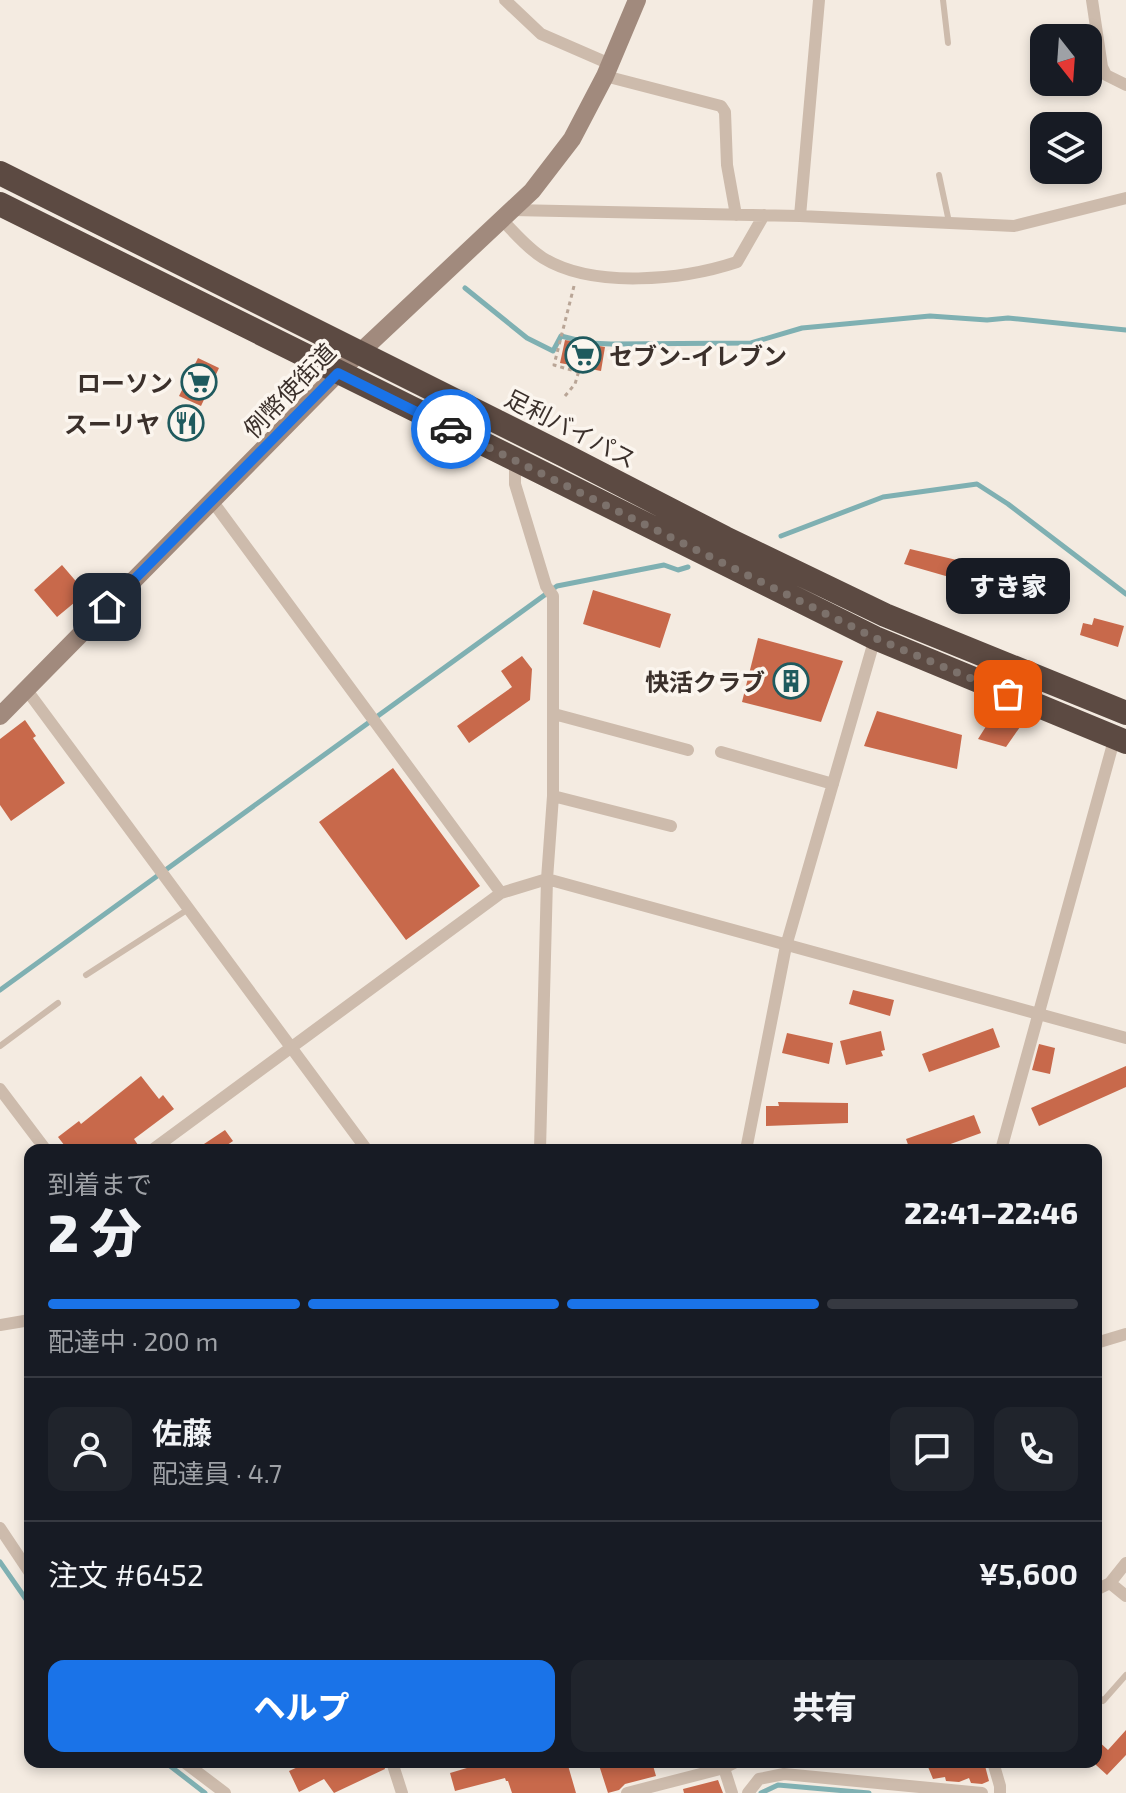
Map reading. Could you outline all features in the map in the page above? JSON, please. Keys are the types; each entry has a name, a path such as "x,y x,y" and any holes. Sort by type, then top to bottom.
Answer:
{"highway":[{"name":"足利バイパス","path":"0,173 725,538 885,615 1125,708"},
{"path":"0,204 875,638 1120,740"}],"main road":[{"name":"例幣使街道","path":"0,716 338,373 507,215 553,167 572,139 608,70 637,0"}],"street":[{"path":"505,0 541,34 608,70 721,106 725,112 727,165 736,215"},
{"path":"800,216 819,0"},
{"path":"1092,0 1102,67 1106,75 1126,85"},
{"path":"507,215 764,215 1014,226 1126,198"},
{"path":"507,215 530,249 544,259 578,270 643,278 686,276 740,260 764,215"},
{"path":"515,461 515,484 550,591 553,796 547,879 540,1144"},
{"path":"213,502 501,893"},
{"path":"747,1144 786,946 875,638"},
{"path":"26,689 363,1144"},
{"path":"1003,1144 1037,1015 1120,740 1125,708"},
{"path":"554,714 688,750"},
{"path":"721,752 833,784"},
{"path":"553,796 671,826"},
{"path":"160,1144 501,893 547,879 1126,1038"},
{"path":"0,1089 41,1144"},
{"path":"0,1325 24,1321"},
{"path":"1102,1341 1126,1334"},
{"path":"0,1528 24,1564"},
{"path":"1102,1587 1110,1583 1126,1563"},
{"path":"1110,1583 1126,1596"},
{"path":"192,1768 225,1793"},
{"path":"394,1768 402,1793"},
{"path":"627,1793 713,1768"},
{"path":"728,1768 732,1793"},
{"path":"995,1768 1000,1793"},
{"path":"748,1793 759,1779 784,1774 982,1793"}],"lane":[{"path":"943,0 948,43"},
{"path":"939,175 949,222"},
{"path":"86,975 190,908"},
{"path":"0,1046 58,1003"},
{"path":"1102,1700 1126,1675"}],"path":[{"path":"578,270 554,365 578,372"},
{"path":"565,396 575,384 580,367"}],"building":[{"name":"セブン-イレブン","path":"565,340 605,347 601,371 560,363"},
{"name":"ローソン","path":"198,358 219,368 201,406 179,396"},
{"path":"910,549 978,565 970,583 904,564"},
{"path":"62,565 86,593 57,617 34,590"},
{"path":"593,590 671,614 660,648 583,624"},
{"path":"1094,618 1124,626 1118,647 1080,635 1083,623 1092,625"},
{"name":"快活クラブ","path":"758,638 843,661 821,722 742,702"},
{"path":"522,656 532,669 530,700 469,743 457,726 512,687 501,671"},
{"path":"877,711 962,735 957,769 864,746"},
{"path":"25,720 36,736 33,738 65,783 11,821 0,805 0,739"},
{"path":"990,720 1020,727 1006,747 978,739"},
{"path":"393,768 480,886 406,940 319,822"},
{"path":"853,990 894,1000 890,1016 849,1004"},
{"path":"993,1028 1000,1047 929,1072 922,1054"},
{"path":"881,1031 885,1050 881,1051 883,1056 846,1065 840,1041"},
{"path":"787,1033 833,1043 829,1064 782,1053"},
{"path":"1039,1044 1055,1048 1050,1074 1032,1070"},
{"path":"1126,1066 1126,1087 1039,1126 1031,1108"},
{"path":"141,1076 159,1099 163,1095 174,1109 134,1139 137,1144 63,1144 58,1137 79,1121 81,1124"},
{"path":"778,1102 848,1103 848,1123 766,1126 766,1106 779,1106"},
{"path":"974,1115 981,1133 951,1144 908,1144 906,1139"},
{"path":"225,1130 233,1141 229,1144 204,1144"},
{"path":"1126,1730 1126,1755 1107,1775 1099,1768 1102,1768 1102,1744 1108,1750"},
{"path":"296,1768 385,1769 334,1793 324,1779 299,1792 289,1771"},
{"path":"467,1768 569,1768 576,1793 512,1793 505,1778 455,1791 450,1773"},
{"path":"600,1768 654,1768 656,1776 625,1784 619,1790 608,1793"},
{"path":"928,1768 986,1768 989,1781 982,1784 971,1783 969,1778 959,1782 946,1781 945,1777 933,1779"},
{"path":"718,1780 723,1793 684,1793 683,1789"}],"waterway":[{"path":"465,288 527,338 553,351 561,336 589,343 611,344 751,343 802,328 930,316 987,320 1008,318 1126,330"},
{"path":"781,536 883,497 977,484 1126,594"},
{"path":"0,990 557,586 664,565 678,570 688,567"},
{"path":"0,1562 24,1596"},
{"path":"173,1768 205,1793"},
{"path":"761,1793 778,1785 869,1793"}],"way so far":[{"path":"451,429 875,638 1008,694"}],"place":[{"name":"セブン-イレブン","path":"583,355"},
{"name":"ローソン","path":"199,382"},
{"name":"スーリヤ","path":"186,423"},
{"name":"快活クラブ","path":"791,681"},
{"name":"すき家","path":"1008,694"}],"route":[{"path":"107,607 338,373 451,429"}]}
